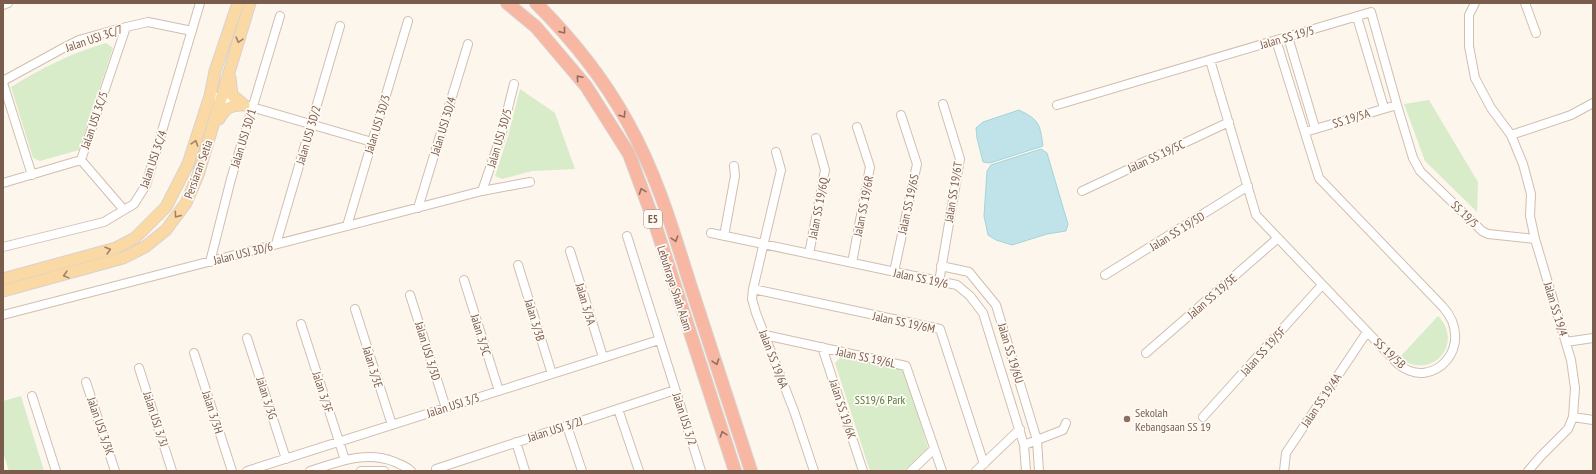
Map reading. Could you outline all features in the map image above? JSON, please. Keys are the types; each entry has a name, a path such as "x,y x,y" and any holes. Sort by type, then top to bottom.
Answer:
{"highway":[{"name":"Lebuhraya Shah Alam","path":"507,3 536,27 586,86 629,154 655,224 735,471"},
{"name":"Lebuhraya Shah Alam","path":"536,3 557,24 594,70 628,123 653,175 751,471"}],"main road":[{"name":"Persiaran Setia","path":"3,279 116,248 135,238 166,207 188,164 210,96 215,71 238,3"},
{"name":"Persiaran Setia","path":"3,291 122,258 145,247 166,230 186,203 198,176 250,3"},
{"path":"229,73 232,95 248,106"},
{"path":"212,131 228,108 233,105 248,106"}],"street":[{"path":"3,5 8,3"},
{"name":"Jalan USJ 3C/4","path":"3,247 104,222 134,204 146,185 200,3"},
{"name":"Jalan SS 19/4","path":"1475,3 1469,15 1469,46 1476,78 1491,108 1511,135 1523,164 1531,194 1530,216 1535,239 1571,360 1575,388 1573,417 1568,429 1528,471"},
{"path":"1525,3 1536,33"},
{"name":"Jalan SS 19/5","path":"1057,105 1371,12 1413,158"},
{"name":"Jalan USJ 3D/1","path":"210,262 248,106 280,16"},
{"path":"1357,17 1384,108"},
{"name":"Jalan USJ 3D/3","path":"347,226 408,21"},
{"name":"Jalan USJ 3C/7","path":"3,82 66,46 93,36 126,27 148,22 192,31"},
{"name":"Jalan USJ 3D/2","path":"276,244 340,26"},
{"name":"Jalan USJ 3C/5","path":"3,183 81,160 126,27"},
{"path":"1288,37 1316,128"},
{"name":"SS 19/5B","path":"1210,60 1256,215 1403,368 1420,372 1437,368 1444,363 1452,352 1456,338 1454,324 1449,314 1319,178 1276,40"},
{"name":"Jalan USJ 3D/4","path":"418,208 468,44"},
{"path":"3,82 32,174"},
{"name":"Jalan USJ 3D/5","path":"482,191 501,136 514,84"},
{"path":"210,96 222,98 372,142"},
{"path":"1511,135 1571,115 1593,103"},
{"name":"Jalan SS 19/6T","path":"939,282 960,159 943,104"},
{"name":"SS 19/5A","path":"1305,132 1397,105"},
{"name":"Jalan SS 19/6S","path":"894,272 917,164 901,115"},
{"name":"Jalan SS 19/5C","path":"1082,191 1229,122"},
{"name":"Jalan SS 19/6R","path":"852,263 870,167 857,128"},
{"name":"Jalan SS 19/6Q","path":"808,254 825,170 816,138"},
{"name":"Jalan SS 19/6A","path":"776,152 781,170 765,245 753,289 752,299 794,411 814,471"},
{"name":"SS 19/5","path":"1413,158 1420,172 1482,231 1488,234 1535,239"},
{"path":"81,160 124,210"},
{"path":"724,236 735,176 734,166"},
{"name":"Jalan USJ 3D/6","path":"3,315 482,191 530,182"},
{"name":"Jalan SS 19/5D","path":"1106,275 1248,186"},
{"name":"Jalan SS 19/6","path":"711,233 957,285 970,296 983,313 1020,429 1024,445 1026,471"},
{"path":"627,236 659,340"},
{"name":"Jalan SS 19/5E","path":"1146,353 1278,238"},
{"name":"Jalan 3/3A","path":"570,251 603,357"},
{"name":"Jalan 3/3B","path":"518,265 552,374"},
{"name":"Jalan SS 19/6U","path":"941,266 968,272 996,305 1037,440 1039,471"},
{"name":"Jalan 3/3C","path":"464,280 498,391"},
{"name":"Jalan SS 19/5F","path":"1203,417 1322,284"},
{"name":"Jalan SS 19/6M","path":"753,289 940,329 984,464"},
{"name":"Jalan USJ 3/3D","path":"410,294 446,408"},
{"name":"Jalan 3/3E","path":"355,309 392,425"},
{"name":"Jalan 3/3F","path":"301,324 345,460"},
{"name":"Jalan SS 19/4A","path":"1284,471 1286,453 1367,332"},
{"name":"Jalan SS 19/6L","path":"765,335 906,366 942,471"},
{"name":"Jalan 3/3G","path":"247,338 286,459"},
{"path":"1566,342 1593,338"},
{"name":"Jalan USJ 3/3","path":"247,471 659,340"},
{"name":"Jalan USJ 3/2","path":"659,340 701,471"},
{"name":"Jalan SS 19/6K","path":"822,347 863,471"},
{"name":"Jalan 3/3H","path":"194,353 232,471"},
{"name":"Jalan USJ 3/3J","path":"138,368 172,471"},
{"name":"Jalan USJ 3/3K","path":"86,382 115,471"},
{"name":"Jalan USJ 3/2J","path":"436,469 675,390"},
{"path":"32,396 56,471"},
{"path":"618,409 639,471"},
{"path":"1573,417 1593,420"},
{"path":"1024,445 1063,430 1066,423"},
{"path":"567,426 582,471"},
{"path":"976,471 1020,429"},
{"path":"516,442 525,471"},
{"path":"910,471 934,449"},
{"path":"310,471 345,460 371,456 407,467 411,471"},
{"path":"361,471 384,471"}],"green space":[{"path":"106,43 113,48 79,150 40,161 33,158 11,87 57,62 81,51"},
{"path":"520,89 555,113 575,169 532,171 502,179 495,176 508,136"},
{"path":"1429,100 1478,182 1477,212 1425,161 1404,104"},
{"path":"1438,316 1445,326 1448,337 1446,347 1441,356 1434,362 1424,365 1412,364 1399,358"},
{"name":"SS19/6 Park","path":"840,358 904,369 928,448 904,471 870,471 835,363"},
{"path":"21,396 44,471 9,471 3,452 3,401"}],"water":[{"path":"1019,110 1031,117 1038,124 1043,146 990,163 983,162 976,128 983,122"},
{"path":"1041,149 1047,153 1068,224 1066,231 1047,234 1012,245 996,240 988,235 984,216 987,171 991,165"}],"place":[{"name":"Sekolah Kebangsaan SS 19","path":"1127,419"}]}
